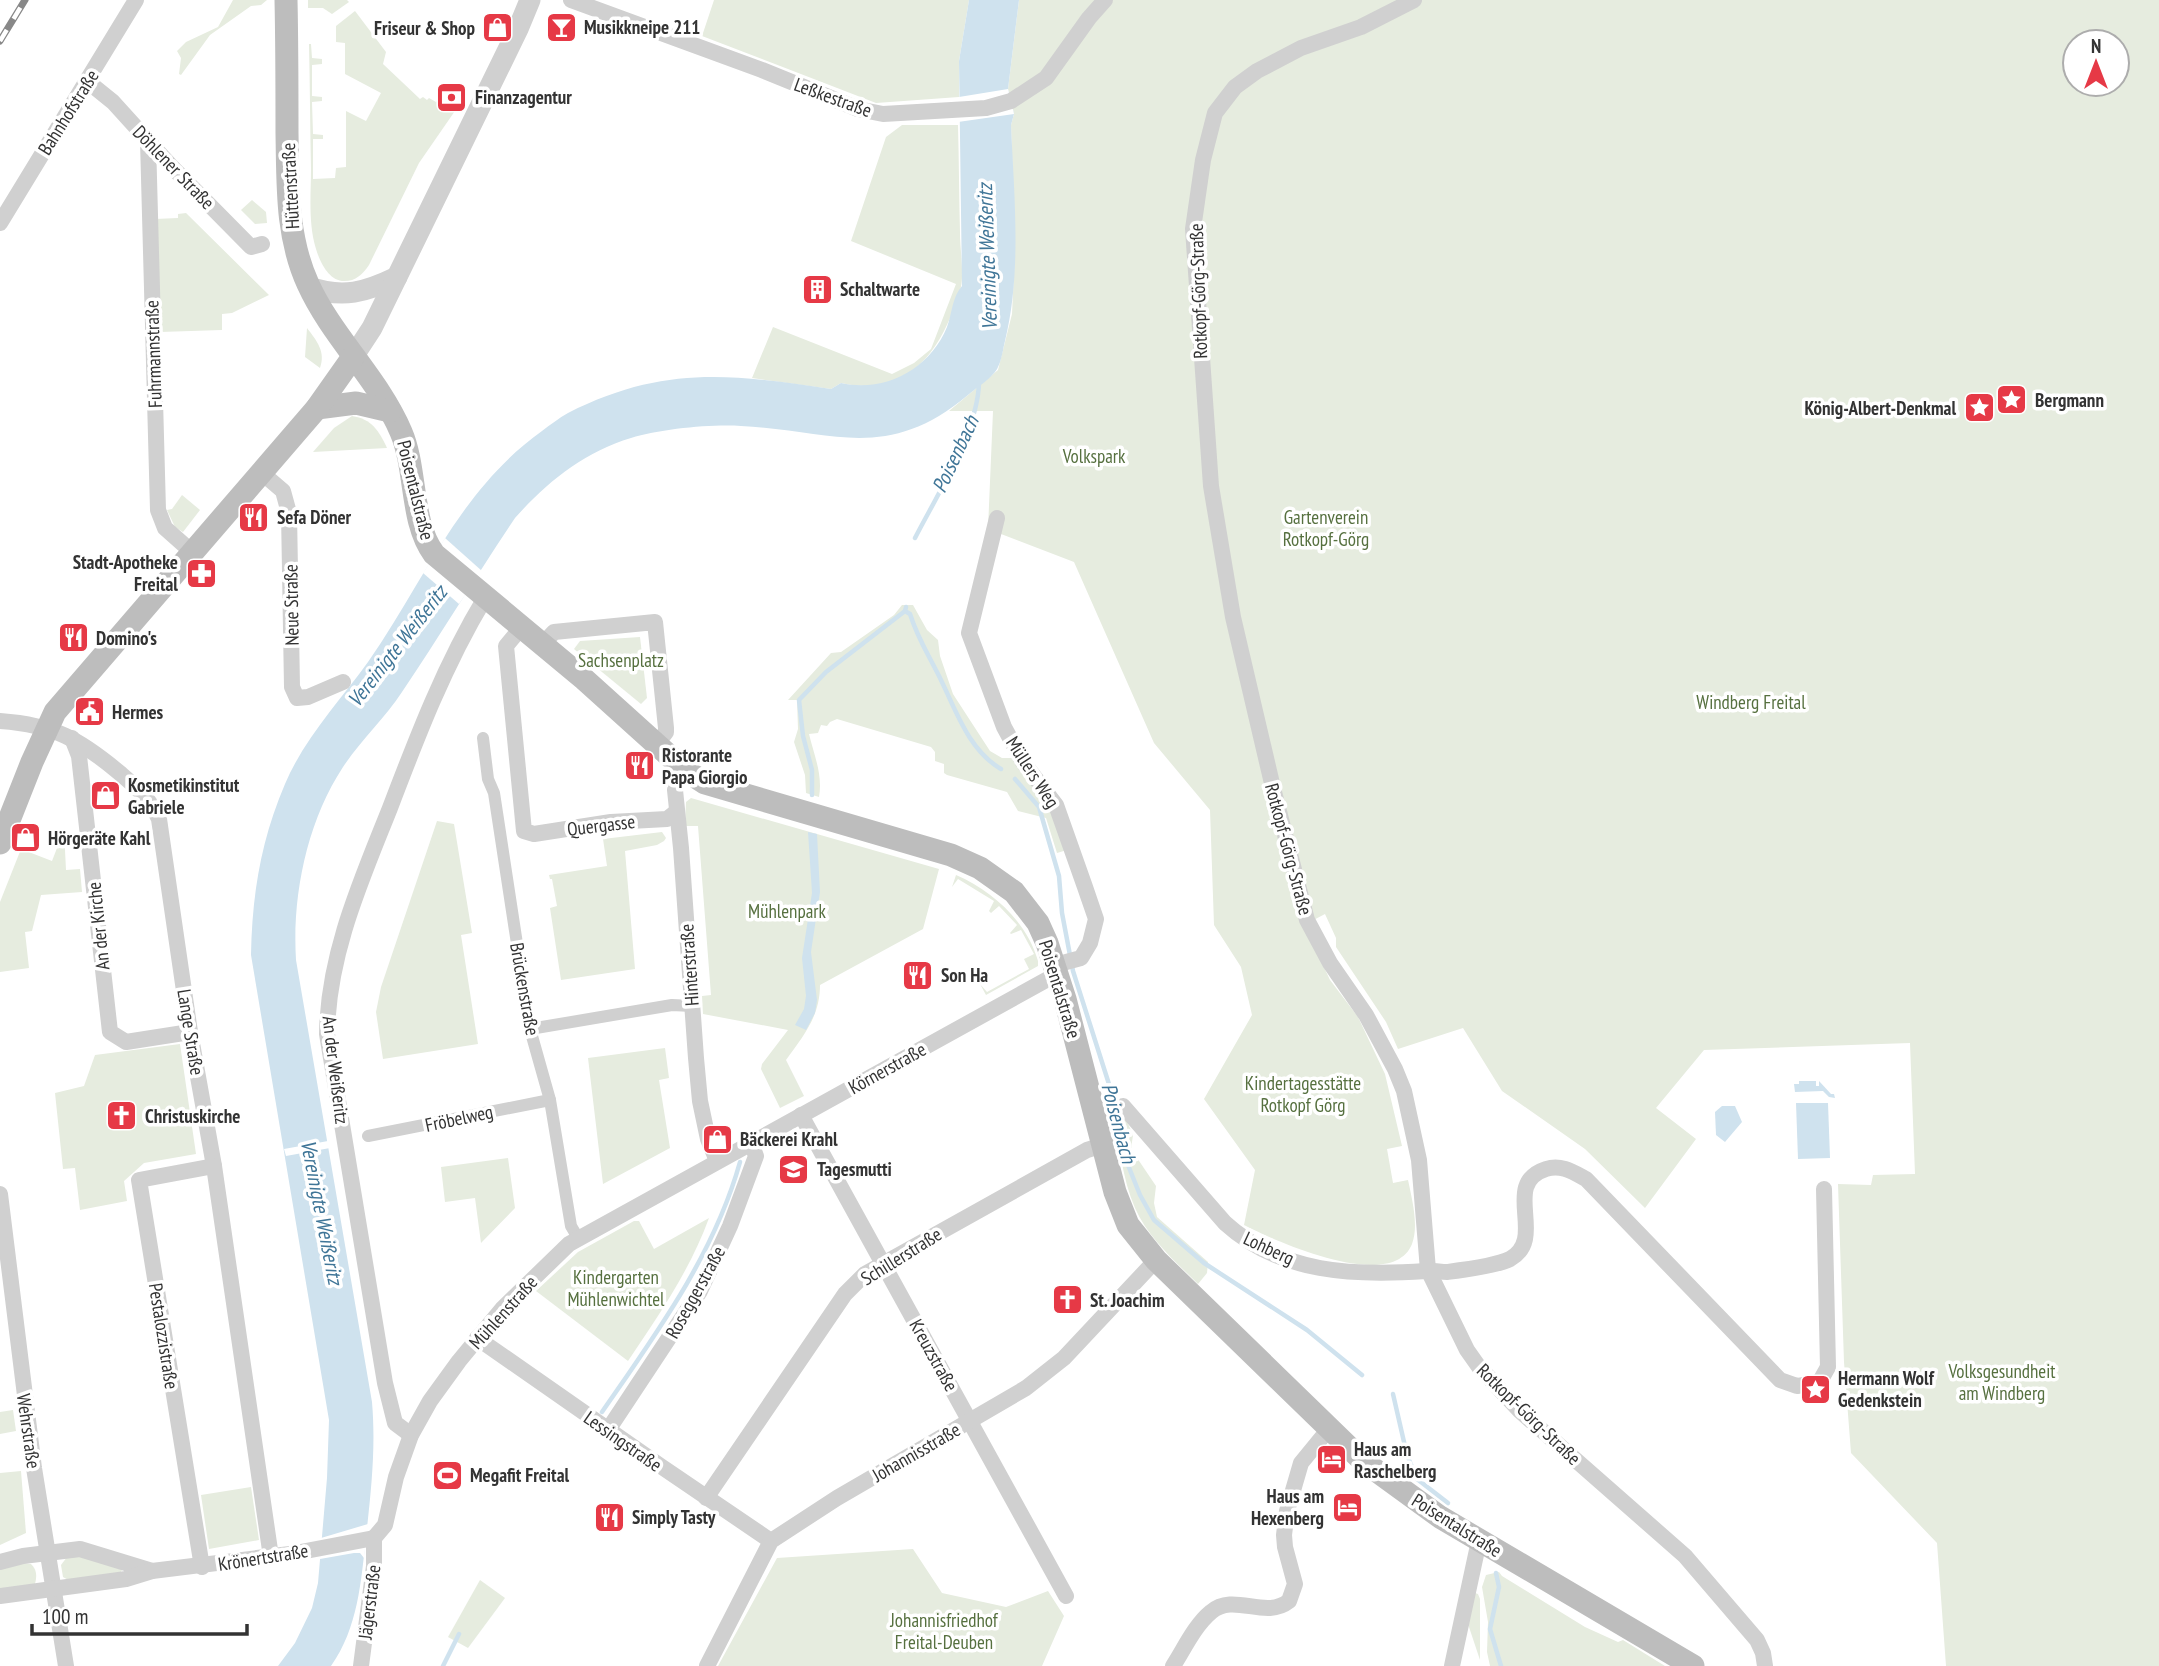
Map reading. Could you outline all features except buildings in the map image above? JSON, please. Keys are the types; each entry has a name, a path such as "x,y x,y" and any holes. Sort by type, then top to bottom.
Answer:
{"main road":[{"name":"Hüttenstraße","path":"286,0 289,204 295,251 309,287 327,320 353,357"},
{"path":"0,843 55,712 317,408 353,357"},
{"name":"Poisentalstraße","path":"353,357 390,411 407,446 422,525 434,554 584,679 685,770 705,783 928,848 980,868 1014,892 1028,908 1063,965 1103,1145 1115,1192 1128,1225 1156,1260 1328,1430 1394,1485 1482,1542 1693,1666"},
{"path":"317,408 356,403 390,411"}],"street":[{"name":"Bahnhofstraße","path":"0,223 136,0"},
{"path":"353,357 372,328 519,30 530,0"},
{"name":"Leßkestraße","path":"571,0 872,113 986,108 1012,101 1046,78 1088,18 1105,0"},
{"name":"Rotkopf-Görg-Straße","path":"1414,0 1361,27 1301,48 1257,71 1235,87 1216,113 1203,160 1193,229 1208,463 1233,617 1307,920 1330,963 1366,1015 1404,1091 1419,1160 1428,1270 1466,1350 1520,1411 1685,1556 1757,1640 1765,1666"},
{"name":"Döhlener Straße","path":"87,81 113,102 148,142 251,247 262,244"},
{"name":"Fuhrmannstraße","path":"148,142 158,510 165,528 192,552"},
{"path":"309,287 329,293 357,294 397,277"},
{"name":"Neue Straße","path":"262,473 283,491 289,513 292,687 297,698 308,697 343,682"},
{"name":"Müllers Weg","path":"997,518 969,633 1004,727 1023,762 1056,805 1096,919 1090,943 1081,958 1063,965"},
{"name":"An der Weißeritz","path":"411,1435 395,1423 385,1384 327,1034 329,989 352,906 411,752 478,593"},
{"path":"542,645 554,632 655,622 666,727 666,732 656,746"},
{"name":"Quergasse","path":"521,628 506,646 524,831 534,834 611,822 667,819 676,812"},
{"name":"Lange Straße","path":"0,721 47,728 85,745 142,793 159,819 190,1032 214,1166 271,1557"},
{"name":"An der Kirche","path":"72,738 79,756 110,1032 126,1042 190,1032"},
{"name":"Brückenstraße","path":"483,738 530,1029 550,1100 571,1226 578,1238"},
{"name":"Hinterstraße","path":"685,770 678,778 675,790 676,812 700,1101 709,1145 717,1161"},
{"name":"Körnerstraße","path":"717,1161 1063,965"},
{"path":"530,1029 672,1006 692,1006"},
{"name":"Fröbelweg","path":"368,1136 550,1100"},
{"name":"Lohberg","path":"1123,1107 1241,1238 1286,1260 1346,1272 1446,1272 1510,1258 1521,1249 1525,1239 1527,1223 1524,1195 1528,1181 1537,1172 1553,1167 1569,1169 1586,1179 1780,1380 1797,1386 1819,1383 1828,1367 1824,1189"},
{"name":"Kreuzstraße","path":"801,1115 1066,1595"},
{"name":"Roseggerstraße","path":"608,1430 700,1291 730,1226 756,1156 751,1143"},
{"name":"Schillerstraße","path":"706,1498 845,1294 865,1274 1087,1150 1103,1145"},
{"name":"Mühlenstraße","path":"370,1539 385,1525 396,1477 411,1435 430,1401 477,1338 502,1310 547,1263 578,1238 717,1161"},
{"name":"Pestalozzistraße","path":"202,1567 139,1180 214,1166"},
{"name":"Wehrstraße","path":"0,1194 25,1406 66,1666"},
{"name":"Johannisstraße","path":"707,1666 771,1541 837,1498 1027,1388 1064,1358 1156,1260"},
{"name":"Lessingstraße","path":"477,1338 771,1541"},
{"path":"1172,1666 1211,1612 1222,1606 1237,1604 1275,1609 1289,1601 1295,1584 1285,1547 1287,1511 1301,1463 1328,1430"},
{"name":"Krönertstraße","path":"0,1597 126,1579 152,1571 271,1557 370,1539"},
{"name":"Jägerstraße","path":"361,1666 374,1566 370,1539"},
{"path":"1452,1666 1477,1550 1482,1542"},
{"name":"Krönertstraße","path":"0,1563 23,1556 80,1549 152,1571"}],"green space":[{"path":"233,0 267,0 261,5 251,6 210,35 181,75 179,74 181,58 177,51 186,42 218,27"},
{"path":"308,0 349,2 332,14 323,8 308,8"},
{"path":"714,0 969,0 959,61 959,97 876,103 702,36"},
{"path":"1019,0 2159,0 2159,1666 1946,1666 1937,1543 1851,1453 1844,1362 1838,1184 1871,1185 1873,1175 1915,1174 1910,1043 1704,1050 1656,1108 1696,1139 1645,1208 1585,1149 1502,1091 1463,1028 1398,1049 1386,1022 1336,947 1336,938 1325,914 1304,925 1330,980 1358,1017 1385,1074 1402,1146 1387,1149 1393,1183 1408,1180 1414,1212 1414,1237 1412,1244 1400,1258 1382,1264 1358,1264 1306,1251 1244,1225 1255,1170 1204,1099 1252,1015 1241,967 1214,925 1210,810 1154,743 1074,562 988,529 993,411 949,411 998,370 1012,314 1015,251 1011,125 1014,114 1008,89"},
{"path":"355,11 386,52 383,64 420,99 429,98 436,102 439,99 457,108 419,163 369,265 358,277 342,281 333,277 322,264 312,229 309,44 312,58 322,59 322,64 312,65 312,96 322,97 322,101 312,102 313,134 323,135 323,139 313,139 313,179 335,178 336,168 346,167 346,111 366,121 381,93 345,74 345,43 336,42 336,26"},
{"path":"902,125 958,125 962,281 954,308 937,344 913,370 898,379 881,384 862,386 841,383 831,389 752,378 773,327 892,374 914,363 931,349 956,284 851,241 886,137"},
{"path":"252,200 266,212 267,223 255,224 241,210"},
{"path":"186,213 269,295 232,313 222,314 222,330 160,332 155,219 178,218 178,214"},
{"path":"307,328 321,352 320,368 305,357"},
{"path":"352,416 365,420 374,427 387,448 313,452 334,428"},
{"path":"182,495 200,510 183,532 175,527 167,510 172,509"},
{"path":"902,605 913,605 927,630 938,640 940,656 953,694 990,751 1002,758 1015,758 1055,807 1067,850 1057,853 1046,818 1018,811 1007,792 944,773 944,764 935,761 935,752 931,747 837,719 827,726 821,725 818,733 809,734 820,789 819,797 806,793 805,775 794,742 798,729 797,700 788,700 831,653 841,652 894,615"},
{"name":"Sachsenplatz","path":"640,637 647,698 641,704 574,649 580,641"},
{"name":"Mühlenpark","path":"691,798 939,869 923,929 820,985 814,1016 786,1060 804,1096 780,1108 761,1069 788,1030 703,1014 702,996 711,995 698,826 685,826 686,802"},
{"path":"437,821 454,824 472,933 461,935 478,1044 383,1059 376,1012 381,987"},
{"path":"64,830 66,870 80,869 82,892 41,895 32,931 25,932 29,968 0,972 0,902 21,849 52,861"},
{"path":"662,832 666,838 657,845 625,851 635,969 561,980 550,908 557,906 549,875 607,866 603,839"},
{"path":"956,875 983,890 1007,909 1026,933 1038,961 1038,966 986,995 980,984 987,992 1029,969 1024,959 1034,954 1021,930 1010,933 1017,925 999,906 991,913 989,911 994,901 958,879 952,887"},
{"path":"180,1044 196,1154 144,1163 124,1181 127,1201 80,1210 75,1168 63,1169 55,1093 84,1086 95,1055"},
{"path":"665,1048 669,1078 659,1080 670,1148 603,1184 588,1058"},
{"path":"1122,1110 1133,1135 1131,1149 1156,1186 1154,1203 1157,1217 1208,1262 1207,1273 1198,1284 1155,1239 1135,1208 1124,1173 1113,1112"},
{"path":"508,1158 515,1208 481,1243 475,1198 445,1202 441,1167"},
{"name":"Kindergarten Mühlenwichtel","path":"709,1218 683,1274 628,1361 536,1291 578,1252 634,1221 639,1221 654,1249"},
{"path":"13,1410 16,1431 0,1434 0,1412"},
{"path":"21,1471 26,1533 0,1545 0,1473"},
{"path":"251,1487 259,1540 209,1549 201,1495"},
{"name":"Johannisfriedhof Freital-Deuben","path":"913,1549 942,1593 1006,1607 1048,1591 1064,1616 1042,1666 718,1666 777,1558"},
{"path":"67,1557 94,1557 119,1565 122,1570 119,1575 70,1581 63,1577 61,1565"},
{"path":"21,1563 33,1566 36,1573 35,1584 0,1592 0,1568"},
{"path":"1499,1572 1585,1627 1618,1642 1623,1640 1665,1666 1490,1666 1487,1652 1488,1622 1482,1587 1486,1575"},
{"path":"480,1580 505,1598 468,1648 448,1637"},
{"path":"1475,1593 1480,1599 1480,1660 1468,1624"}],"water":[{"name":"Vereinigte Weißeritz","path":"969,0 1019,0 1008,89 1014,114 1011,125 1016,233 1014,288 1002,354 996,371 939,416 911,429 885,436 859,438 741,426 701,427 631,438 582,460 540,492 515,518 402,692 343,767 320,811 304,860 295,935 296,960 372,1402 372,1470 360,1588 353,1620 340,1651 331,1666 278,1666 295,1643 312,1608 318,1583 329,1420 251,955 259,868 285,784 312,736 368,662 465,509 513,455 561,417 602,398 667,380 729,377 831,389 841,383 874,384 904,375 929,355 947,327 954,300 962,286 959,61"},
{"path":"808,832 817,834 820,892 811,952 817,1000 815,1013 806,1030 795,1025 804,1009 806,996 802,958 812,893"},
{"path":"1799,1081 1816,1081 1816,1086 1819,1086 1819,1081 1835,1098 1829,1097 1823,1091 1795,1092 1794,1084 1799,1084"},
{"path":"1796,1103 1828,1103 1830,1158 1798,1159"},
{"path":"1722,1106 1735,1106 1742,1122 1725,1142 1716,1135 1715,1112"}],"pier":[{"path":"1008,89 1014,114 958,122 959,97"},
{"path":"445,538 482,571 459,604 423,573"},
{"path":"328,1141 330,1148 286,1156 284,1149"},
{"path":"368,1524 364,1558 360,1553 354,1553 320,1559 321,1538"}],"waterway":[{"name":"Poisenbach","path":"915,538 965,440 977,400 979,381"},
{"name":"Poisenbach","path":"906,607 905,611 910,614 919,638 963,726 979,750 1001,769"},
{"path":"812,795 812,770 803,736 799,700 826,672 905,611"},
{"name":"Poisenbach","path":"1015,779 1039,807 1059,876 1062,913 1073,971 1115,1103 1128,1165 1154,1220 1204,1263 1307,1330 1362,1375"},
{"path":"602,1412 663,1323 699,1261 729,1196 740,1162"},
{"name":"Poisenbach","path":"1393,1394 1407,1455 1417,1479 1448,1503"},
{"name":"Poisenbach","path":"1496,1573 1499,1587 1490,1629 1501,1666"},
{"path":"443,1666 459,1634"}],"railway":[{"path":"0,41 25,0"}],"place":[{"name":"Musikkneipe 211","path":"561,27"},
{"name":"Friseur & Shop","path":"498,28"},
{"name":"Finanzagentur","path":"452,97"},
{"name":"Schaltwarte","path":"817,289"},
{"name":"Bergmann","path":"2012,400"},
{"name":"König-Albert-Denkmal","path":"1979,408"},
{"name":"Sefa Döner","path":"254,517"},
{"name":"Stadt-Apotheke Freital","path":"201,573"},
{"name":"Domino's","path":"73,638"},
{"name":"Hermes","path":"89,712"},
{"name":"Ristorante Papa Giorgio","path":"639,766"},
{"name":"Kosmetikinstitut Gabriele","path":"105,796"},
{"name":"Hörgeräte Kahl","path":"25,838"},
{"name":"Son Ha","path":"918,975"},
{"name":"Christuskirche","path":"122,1116"},
{"name":"Bäckerei Krahl","path":"717,1139"},
{"name":"Tagesmutti","path":"794,1169"},
{"name":"St. Joachim","path":"1067,1300"},
{"name":"Hermann Wolf Gedenkstein","path":"1815,1389"},
{"name":"Haus am Raschelberg","path":"1331,1460"},
{"name":"Megafit Freital","path":"447,1475"},
{"name":"Haus am Hexenberg","path":"1347,1507"},
{"name":"Simply Tasty","path":"609,1517"}],"park label":[{"name":"Volkspark","path":"1094,456"},
{"name":"Gartenverein Rotkopf-Görg","path":"1326,528"},
{"name":"Windberg Freital","path":"1751,702"},
{"name":"Kindertagesstätte Rotkopf Görg","path":"1303,1094"},
{"name":"Volksgesundheit am Windberg","path":"2002,1382"}]}
